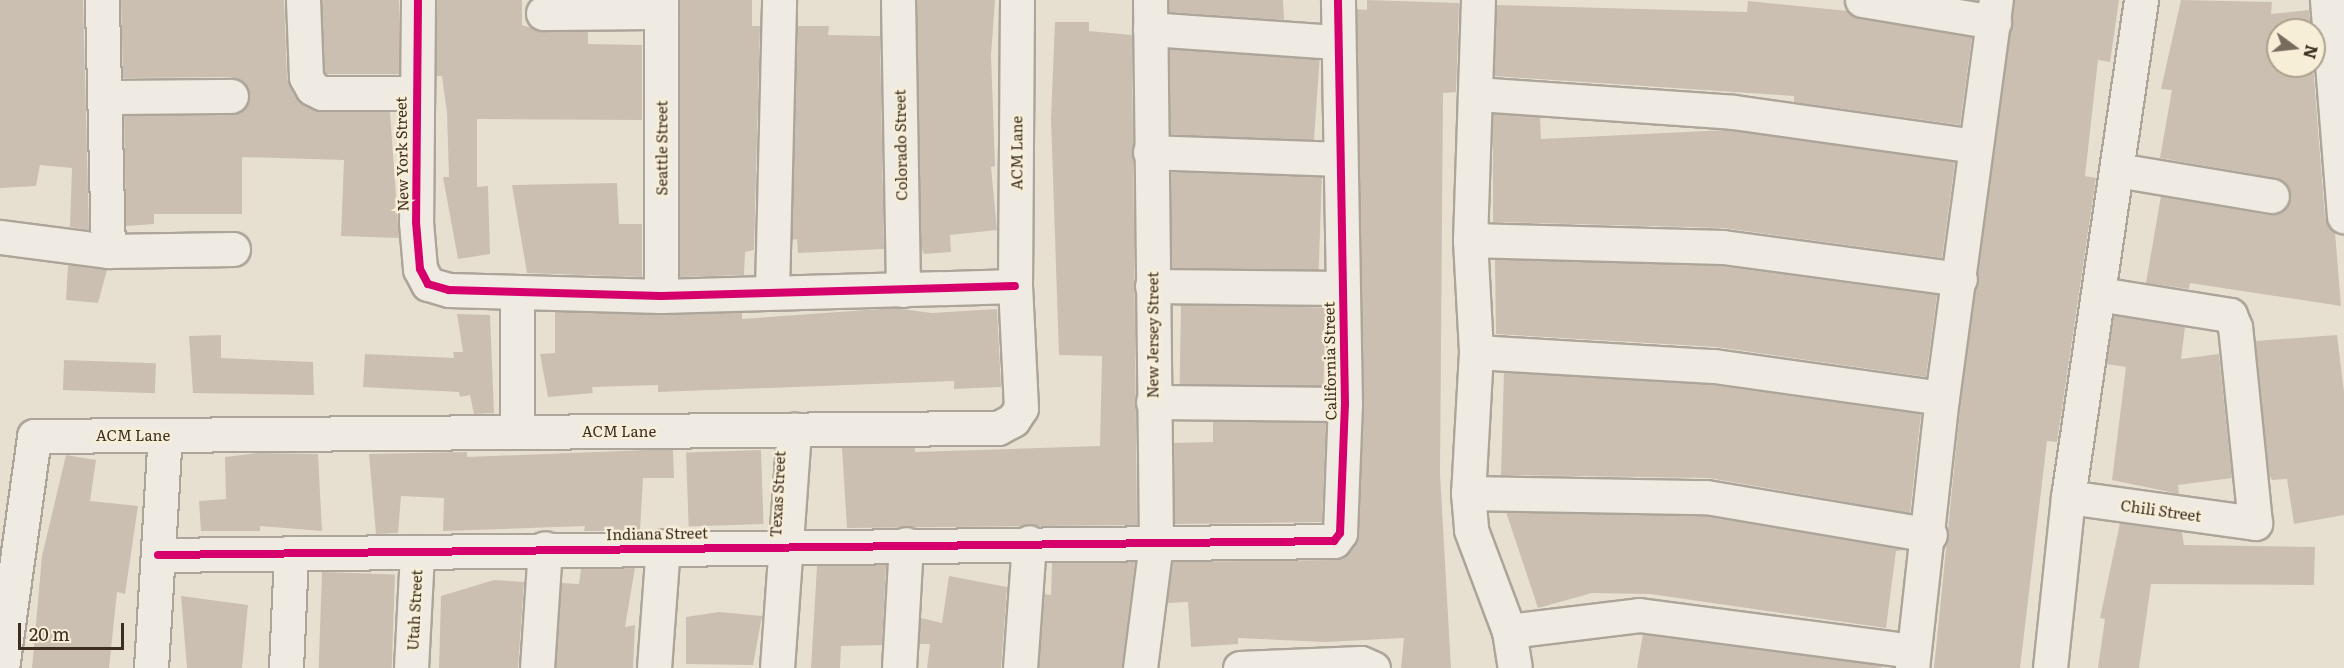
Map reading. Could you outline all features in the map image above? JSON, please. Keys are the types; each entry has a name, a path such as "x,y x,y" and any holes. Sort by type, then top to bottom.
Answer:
{"street":[{"path":"102,0 108,251"},
{"name":"New York Street","path":"303,0 306,77 312,88 322,93 414,93"},
{"name":"New York Street","path":"417,0 414,93 420,269 428,284 449,290 517,292"},
{"path":"772,291 779,0"},
{"name":"Colorado Street","path":"898,0 903,290"},
{"name":"ACM Lane","path":"2,668 4,614 34,436 998,428 1013,420 1021,408 1015,286 1017,0"},
{"name":"California Street","path":"1156,543 1334,541 1340,533 1345,404 1338,159 1338,0"},
{"path":"1478,0 1477,94 1470,240 1476,352 1468,493 1471,530 1509,631 1515,668"},
{"path":"1509,631 1639,615 1913,659 1930,534 1942,398 1995,11 1862,0"},
{"path":"2050,668 2068,496 2141,0"},
{"path":"543,13 661,6"},
{"name":"Seattle Street","path":"661,6 661,296"},
{"path":"1150,15 1337,42"},
{"name":"New Jersey Street","path":"1140,668 1156,543 1150,15"},
{"path":"2333,16 2344,216"},
{"path":"1477,94 1733,112 1976,146"},
{"path":"104,97 231,96"},
{"path":"1150,152 1338,159"},
{"path":"2117,170 2272,196"},
{"path":"0,237 108,251 233,249"},
{"path":"1470,240 1723,248 1960,279"},
{"path":"517,432 517,292 661,296 772,291 1015,286"},
{"path":"1152,286 1341,288"},
{"name":"Chili Street","path":"2068,496 2255,523 2235,327 2230,315 2099,294"},
{"path":"1476,352 1714,366 1942,398"},
{"path":"1153,402 1345,404"},
{"name":"Texas Street","path":"777,668 794,430"},
{"path":"151,668 165,435"},
{"path":"1468,493 1706,497 1930,534"},
{"path":"1020,668 1029,542"},
{"name":"Indiana Street","path":"158,555 663,546 1156,543"},
{"path":"899,668 906,544"},
{"path":"654,668 663,546"},
{"path":"537,668 545,548"},
{"name":"Utah Street","path":"411,668 417,552"},
{"path":"286,668 291,554"},
{"path":"1257,667 1361,663 1374,668"}],"building":[{"path":"0,0 83,0 89,230 70,227 72,168 40,165 36,186 0,188"},
{"path":"121,0 284,0 287,78 296,98 321,112 390,112 399,238 341,236 344,160 242,157 242,214 154,214 154,224 126,226 124,116 232,115 247,106 250,95 241,80 231,77 123,78"},
{"path":"322,0 399,0 399,74 322,74"},
{"path":"437,0 522,0 522,25 543,32 588,31 588,44 642,45 642,120 477,119 477,187 488,186 490,254 458,259 443,177 449,177 447,113 442,76 436,76"},
{"path":"680,0 752,0 752,26 760,26 754,250 745,252 744,275 680,277"},
{"path":"917,0 995,0 991,55 995,166 991,167 997,230 950,235 951,252 924,254 921,247"},
{"path":"1169,0 1283,0 1284,20 1169,12"},
{"path":"1367,0 1459,3 1456,92 1443,93 1440,474 1451,668 1401,668 1404,638 1325,642 1238,638 1238,644 1191,647 1188,602 1167,603 1173,562 1334,560 1349,553 1359,534 1364,404 1357,9 1367,10"},
{"path":"2014,0 2119,0 2110,62 2098,60 2085,176 2096,178 2057,442 2047,441 2020,668 1934,668 1961,400"},
{"path":"2181,0 2272,2 2271,14 2309,10 2310,18 2266,18 2266,78 2314,78 2325,217 2335,232 2341,306 2190,283 2189,289 2146,283 2161,196 2269,215 2286,208 2291,199 2284,182 2276,178 2160,158 2172,90 2161,89"},
{"path":"1748,1 1848,11 1859,18 1972,37 1960,125 1794,102 1794,96 1494,76 1497,5 1747,12"},
{"path":"1055,22 1089,22 1089,31 1132,35 1137,525 847,528 842,448 915,448 915,452 1100,446 1102,356 1059,355 1051,119"},
{"path":"797,26 829,26 828,35 880,36 884,249 798,253 797,239 792,240"},
{"path":"1169,49 1320,60 1314,144 1163,134"},
{"path":"1493,114 1540,117 1541,139 1728,130 1955,162 1942,258 1724,228 1493,222"},
{"path":"1171,172 1322,177 1319,273 1168,268"},
{"path":"617,183 619,224 642,224 642,277 527,273 512,185"},
{"path":"1495,259 1721,266 1937,295 1926,377 1717,347 1496,334"},
{"path":"68,265 107,270 98,303 66,300"},
{"path":"1181,305 1325,308 1324,387 1180,384"},
{"path":"894,308 932,313 997,309 1001,387 954,389 954,381 658,392 658,385 592,387 593,393 548,397 540,354 555,353 555,312 742,312 742,319"},
{"path":"457,314 490,315 494,413 474,414 470,395 460,397 459,392 363,387 365,354 454,358 453,352 463,352"},
{"path":"2114,315 2185,327 2181,359 2219,354 2232,478 2178,485 2179,494 2112,480 2126,367 2106,364"},
{"path":"221,335 221,358 313,362 314,395 193,393 189,336"},
{"path":"2337,335 2344,392 2344,515 2294,524 2287,479 2272,480 2269,474 2255,341"},
{"path":"64,360 156,363 155,393 63,390"},
{"path":"1504,372 1712,385 1921,414 1910,513 1709,478 1501,475"},
{"path":"1213,421 1326,423 1322,522 1175,524 1174,443 1213,442"},
{"path":"673,449 674,478 643,478 640,531 584,531 585,526 443,531 444,498 401,496 398,533 376,534 369,454 467,452 467,457"},
{"path":"761,450 764,524 689,527 686,453"},
{"path":"257,453 318,454 322,531 260,526 260,531 201,531 199,501 226,499 225,457"},
{"path":"66,455 96,460 90,501 138,506 125,594 117,592 109,668 32,668 42,556"},
{"path":"1506,512 1704,516 1906,550 1896,551 1886,628 1650,594 1592,593 1538,608"},
{"path":"2120,523 2182,532 2184,545 2315,547 2314,585 2151,584 2139,668 2098,668 2105,619 2100,618"},
{"path":"1135,562 1122,668 1039,668 1044,594 1051,595 1052,563"},
{"path":"886,565 882,645 841,646 840,668 811,668 817,566"},
{"path":"635,568 625,627 635,625 633,668 556,668 561,583 579,584 581,569"},
{"path":"322,572 395,575 392,668 319,668"},
{"path":"949,576 1007,587 1001,668 927,668 930,644 919,644 921,618 942,623"},
{"path":"494,580 524,582 518,668 439,668 441,596"},
{"path":"181,596 248,605 242,668 187,668"},
{"path":"719,612 762,616 753,665 686,664 686,617"},
{"path":"1643,634 1882,666 1881,668 1637,668"}],"cycle path":[{"path":"418,0 416,222 420,269 428,284 449,290 661,296 1015,286"},
{"path":"158,555 1334,541 1340,533 1345,404 1338,0"}]}
